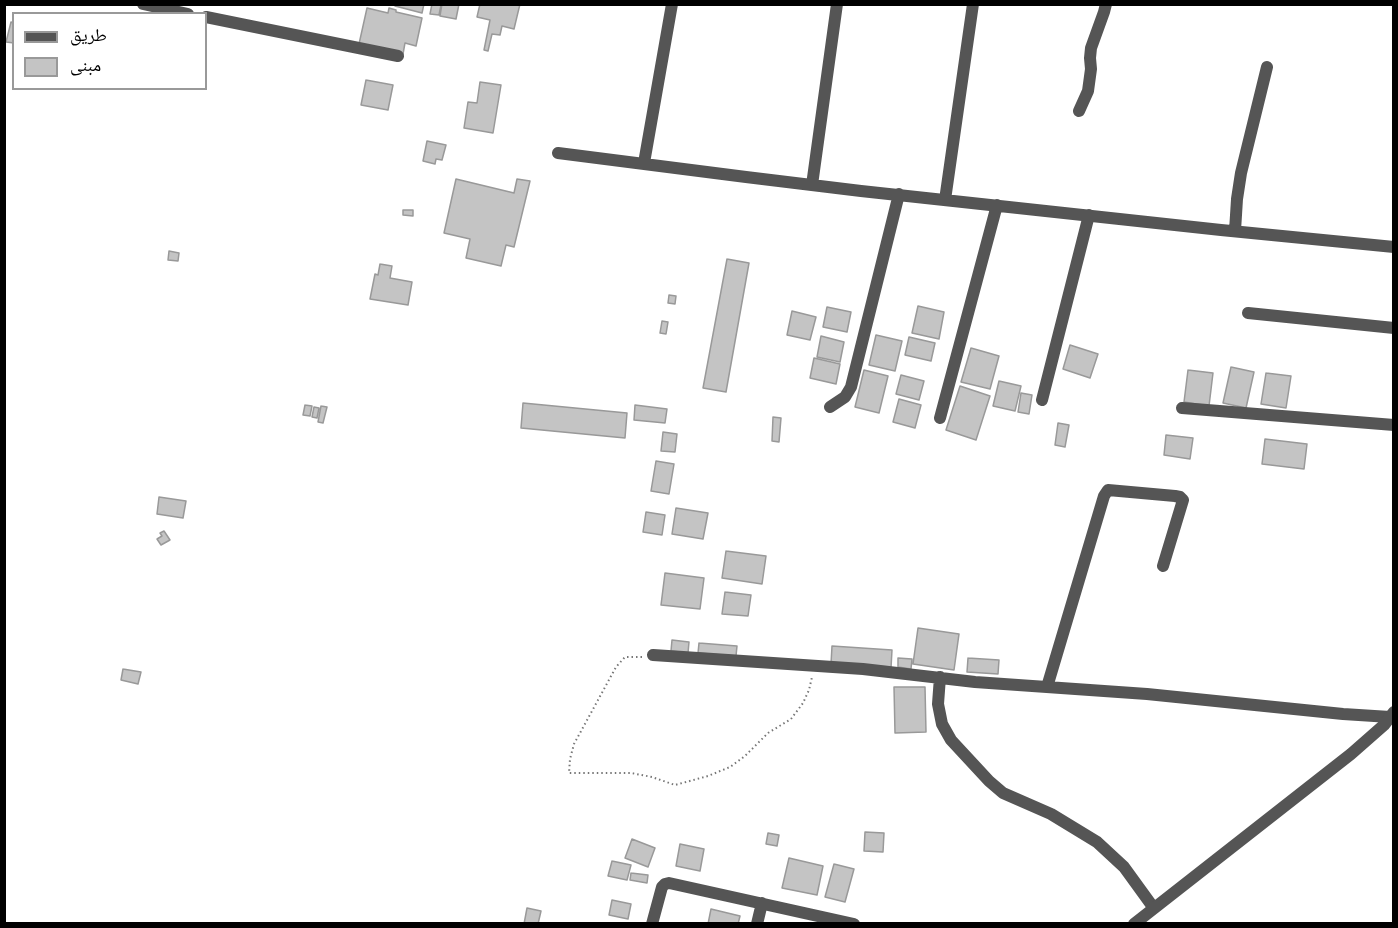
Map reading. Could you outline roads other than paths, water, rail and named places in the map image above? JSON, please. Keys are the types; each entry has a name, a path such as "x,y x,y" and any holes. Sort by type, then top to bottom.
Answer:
{"street":[{"path":"143,4 179,12"},
{"path":"644,163 672,4"},
{"path":"812,185 837,4"},
{"path":"945,200 973,4"},
{"path":"1079,111 1088,91 1091,48 1106,4"},
{"path":"207,17 398,56"},
{"path":"1235,231 1241,173 1267,68"},
{"path":"558,153 945,200 1394,247"},
{"path":"830,407 845,397 851,387 899,194"},
{"path":"940,418 997,205"},
{"path":"1042,400 1089,215"},
{"path":"1248,313 1394,328"},
{"path":"1182,408 1394,425"},
{"path":"1047,687 1104,496 1108,490 1176,496 1183,500 1163,566"},
{"path":"653,655 863,669 975,682 1249,703 1343,714 1392,714"},
{"path":"940,677 938,704 942,724 951,740 989,781 1003,793 1051,814 1097,842 1124,867 1154,907"},
{"path":"1134,924 1371,738 1392,714"},
{"path":"652,924 663,886 667,884 677,884 855,924"},
{"path":"757,924 762,903"}]}
